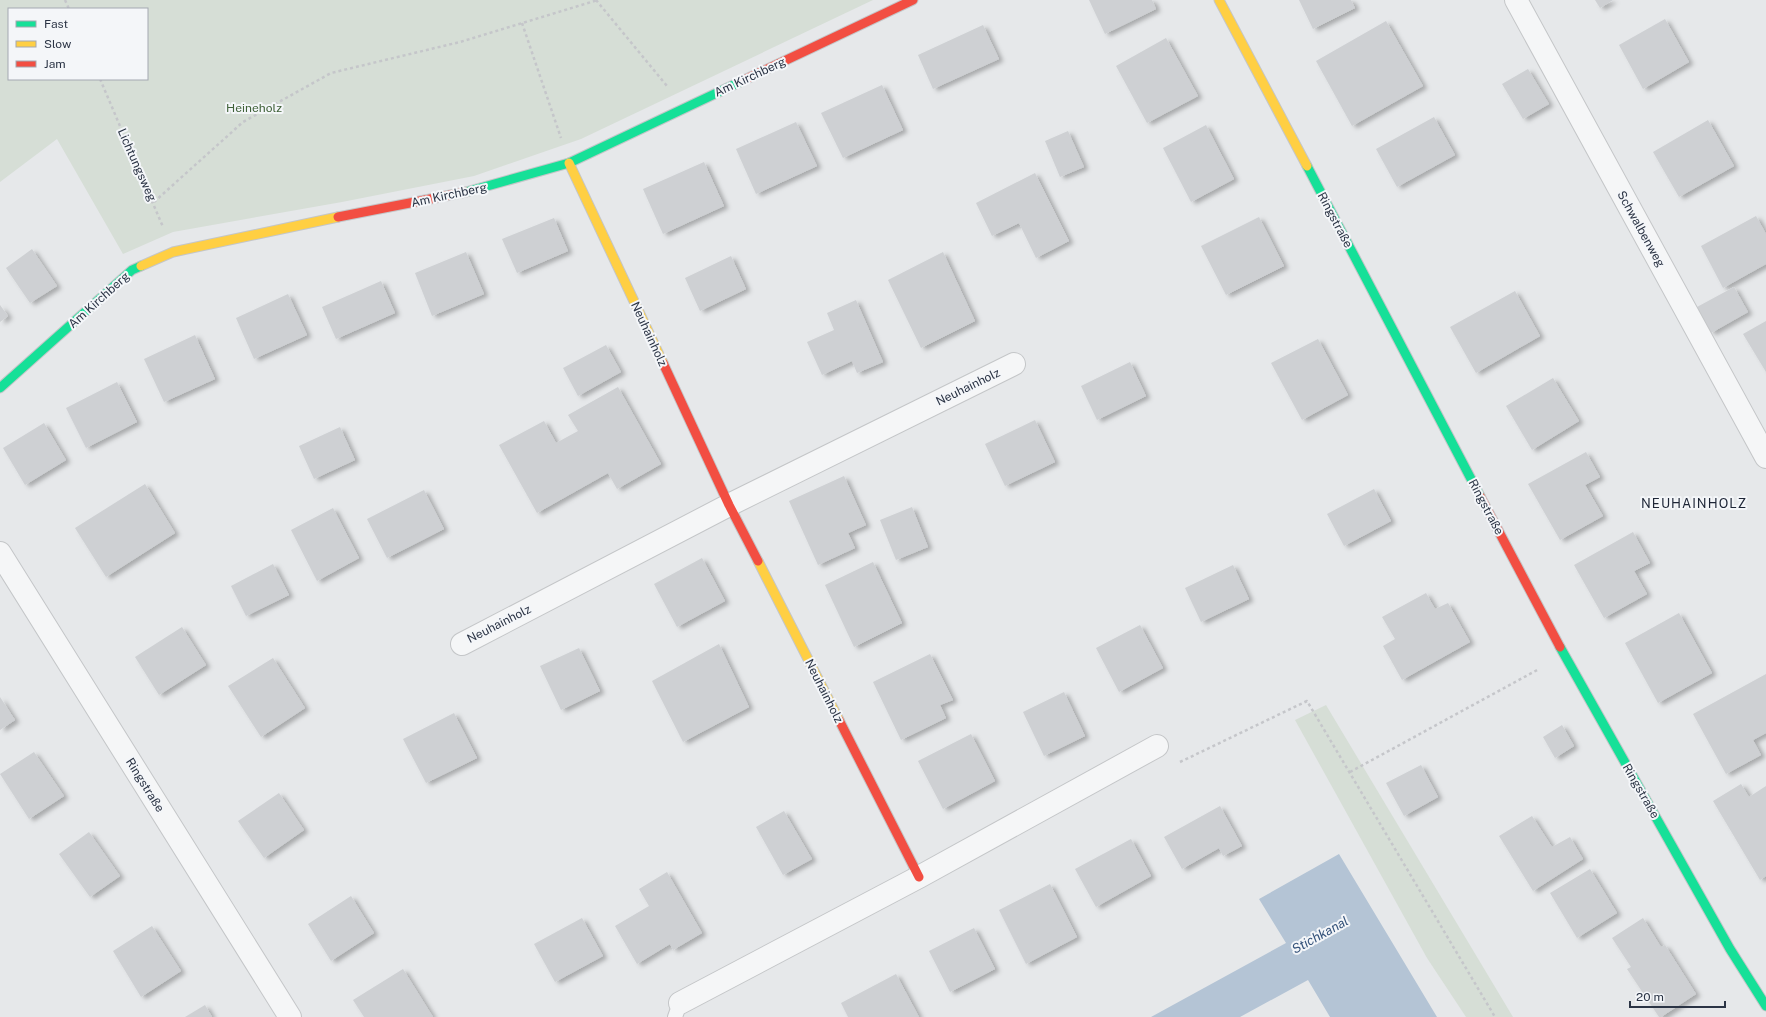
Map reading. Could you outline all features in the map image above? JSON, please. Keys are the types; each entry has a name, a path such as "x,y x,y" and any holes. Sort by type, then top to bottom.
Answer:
{"street":[{"name":"Am Kirchberg","path":"0,388 132,270 173,252 344,216 480,190 569,163 913,0"},
{"name":"Ringstraße","path":"1219,0 1564,656 1730,949 1766,1006"},
{"name":"Schwalbenweg","path":"1516,0 1766,457"},
{"name":"Neuhainholz","path":"569,163 729,505 919,877"},
{"name":"Neuhainholz","path":"462,644 729,505 1014,364"},
{"name":"Ringstraße","path":"0,553 290,1017"},
{"path":"677,1010 1157,746"}],"path":[{"path":"154,202 243,122 331,73 460,42 597,0 686,108"},
{"path":"522,23 569,163"},
{"name":"Lichtungsweg","path":"100,80 154,202 173,252"},
{"path":"1350,772 1564,656"},
{"path":"1157,746 1177,764 1307,700 1495,1017"}],"green space":[{"name":"Heineholz","path":"0,0 873,0 581,139 474,176 342,202 173,232 123,254 57,139 0,182"},
{"path":"1326,705 1513,1017 1466,1017 1427,958 1295,720"}],"water":[{"name":"Stichkanal","path":"1339,854 1437,1017 1330,1017 1308,980 1240,1017 1151,1017 1286,943 1259,899"}],"building":[{"path":"1089,0 1152,0 1156,9 1105,34"},
{"path":"1299,0 1351,0 1355,8 1313,29"},
{"path":"1595,0 1613,0 1600,8"},
{"path":"1665,19 1689,62 1643,89 1619,45"},
{"path":"1386,21 1423,86 1352,126 1316,61"},
{"path":"983,25 999,59 933,89 918,55"},
{"path":"1166,38 1198,96 1147,123 1116,66"},
{"path":"1528,69 1549,104 1523,119 1502,84"},
{"path":"882,85 903,130 843,158 821,113"},
{"path":"1434,117 1455,155 1397,187 1376,149"},
{"path":"1708,120 1734,166 1679,197 1653,152"},
{"path":"796,122 817,166 756,194 736,149"},
{"path":"1206,125 1234,179 1191,202 1163,148"},
{"path":"1068,131 1084,167 1060,177 1045,141"},
{"path":"704,162 724,206 663,234 643,189"},
{"path":"1035,173 1069,241 1036,258 1019,223 992,236 976,203"},
{"path":"1756,216 1766,234 1766,264 1723,288 1701,246"},
{"path":"1259,217 1284,266 1226,295 1201,246"},
{"path":"554,218 568,251 517,273 502,239"},
{"path":"32,249 57,286 30,303 6,268"},
{"path":"466,252 484,294 432,316 415,273"},
{"path":"943,252 975,321 921,348 888,280"},
{"path":"731,256 746,289 700,311 685,278"},
{"path":"381,281 395,313 336,339 322,307"},
{"path":"1734,287 1748,312 1711,333 1697,307"},
{"path":"1515,291 1540,336 1476,373 1450,327"},
{"path":"288,294 307,335 254,359 236,318"},
{"path":"856,300 883,362 857,373 852,361 822,375 807,342 834,330 827,313"},
{"path":"0,305 8,316 0,322"},
{"path":"1766,321 1766,372 1743,334"},
{"path":"195,335 215,379 164,402 144,359"},
{"path":"1318,339 1348,395 1302,420 1271,363"},
{"path":"606,345 621,372 578,396 563,368"},
{"path":"1130,362 1146,396 1097,420 1081,386"},
{"path":"1553,378 1579,421 1532,450 1506,406"},
{"path":"117,382 137,422 86,448 66,408"},
{"path":"618,387 661,464 617,489 608,473 537,513 499,445 544,421 556,443 578,431 568,415"},
{"path":"1035,420 1055,462 1005,486 985,444"},
{"path":"44,423 66,460 25,485 3,448"},
{"path":"340,427 355,460 314,479 299,446"},
{"path":"1586,452 1600,477 1585,485 1603,516 1560,540 1528,484"},
{"path":"844,476 866,525 848,533 855,548 818,565 789,501"},
{"path":"145,484 175,533 106,577 75,528"},
{"path":"1374,489 1391,521 1344,546 1327,514"},
{"path":"424,490 444,529 387,558 367,519"},
{"path":"912,507 928,547 896,560 880,520"},
{"path":"333,508 359,558 317,581 291,530"},
{"path":"1633,532 1650,563 1634,571 1647,594 1604,618 1574,565"},
{"path":"702,558 725,601 677,627 654,584"},
{"path":"873,562 902,623 854,647 825,585"},
{"path":"273,564 289,595 246,616 231,586"},
{"path":"1233,565 1249,599 1201,622 1185,588"},
{"path":"1426,593 1435,609 1448,603 1470,642 1402,680 1383,646 1395,639 1382,617"},
{"path":"1679,613 1712,673 1658,703 1625,643"},
{"path":"1140,625 1163,668 1119,692 1096,648"},
{"path":"182,627 206,665 159,695 135,657"},
{"path":"719,644 749,707 683,742 652,681"},
{"path":"579,648 600,691 561,710 540,666"},
{"path":"930,654 953,700 940,705 946,718 901,740 873,682"},
{"path":"273,658 305,708 261,737 228,686"},
{"path":"1766,674 1766,733 1753,740 1761,755 1726,774 1693,714"},
{"path":"1064,692 1085,736 1044,756 1023,712"},
{"path":"0,697 15,720 0,730"},
{"path":"454,713 477,758 426,783 403,739"},
{"path":"1562,725 1574,746 1555,758 1543,737"},
{"path":"971,734 995,781 943,809 918,761"},
{"path":"34,752 64,796 29,819 0,774"},
{"path":"1421,765 1438,797 1404,816 1386,783"},
{"path":"1741,784 1749,797 1766,786 1766,876 1760,880 1713,801"},
{"path":"279,793 304,830 264,858 238,821"},
{"path":"1220,806 1242,846 1223,856 1219,848 1182,869 1164,837"},
{"path":"784,811 812,859 783,875 756,827"},
{"path":"1532,816 1552,847 1570,837 1583,859 1533,891 1499,836"},
{"path":"89,832 120,876 90,897 59,854"},
{"path":"1131,839 1151,876 1096,907 1075,869"},
{"path":"1590,869 1617,913 1577,938 1550,893"},
{"path":"667,872 702,933 673,950 670,944 637,964 615,926 649,906 639,889"},
{"path":"1050,884 1077,937 1026,964 999,910"},
{"path":"351,896 374,933 331,961 308,924"},
{"path":"582,918 603,956 555,982 534,944"},
{"path":"1643,918 1661,947 1665,945 1696,994 1661,1017 1659,1017 1627,969 1631,967 1612,938"},
{"path":"152,926 181,971 141,997 113,951"},
{"path":"974,928 995,969 950,992 929,951"},
{"path":"403,969 433,1017 364,1017 353,1000"},
{"path":"896,974 919,1017 848,1017 841,1003"},
{"path":"205,1005 212,1017 185,1017"}],"traffic: fast":[{"path":"466,192 569,163 742,81"},
{"path":"1307,166 1480,496"},
{"path":"0,388 132,270 141,266"},
{"path":"1560,647 1730,949 1766,1006"}],"traffic: slow":[{"path":"1219,0 1307,166"},
{"path":"569,163 663,363"},
{"path":"141,266 173,252 338,217"},
{"path":"758,561 839,720"}],"traffic: jam":[{"path":"742,81 913,0"},
{"path":"338,217 466,192"},
{"path":"663,363 729,505 758,561"},
{"path":"1480,496 1560,647"},
{"path":"839,720 919,877"}],"district":[{"name":"NEUHAINHOLZ","path":"1694,503"}]}
